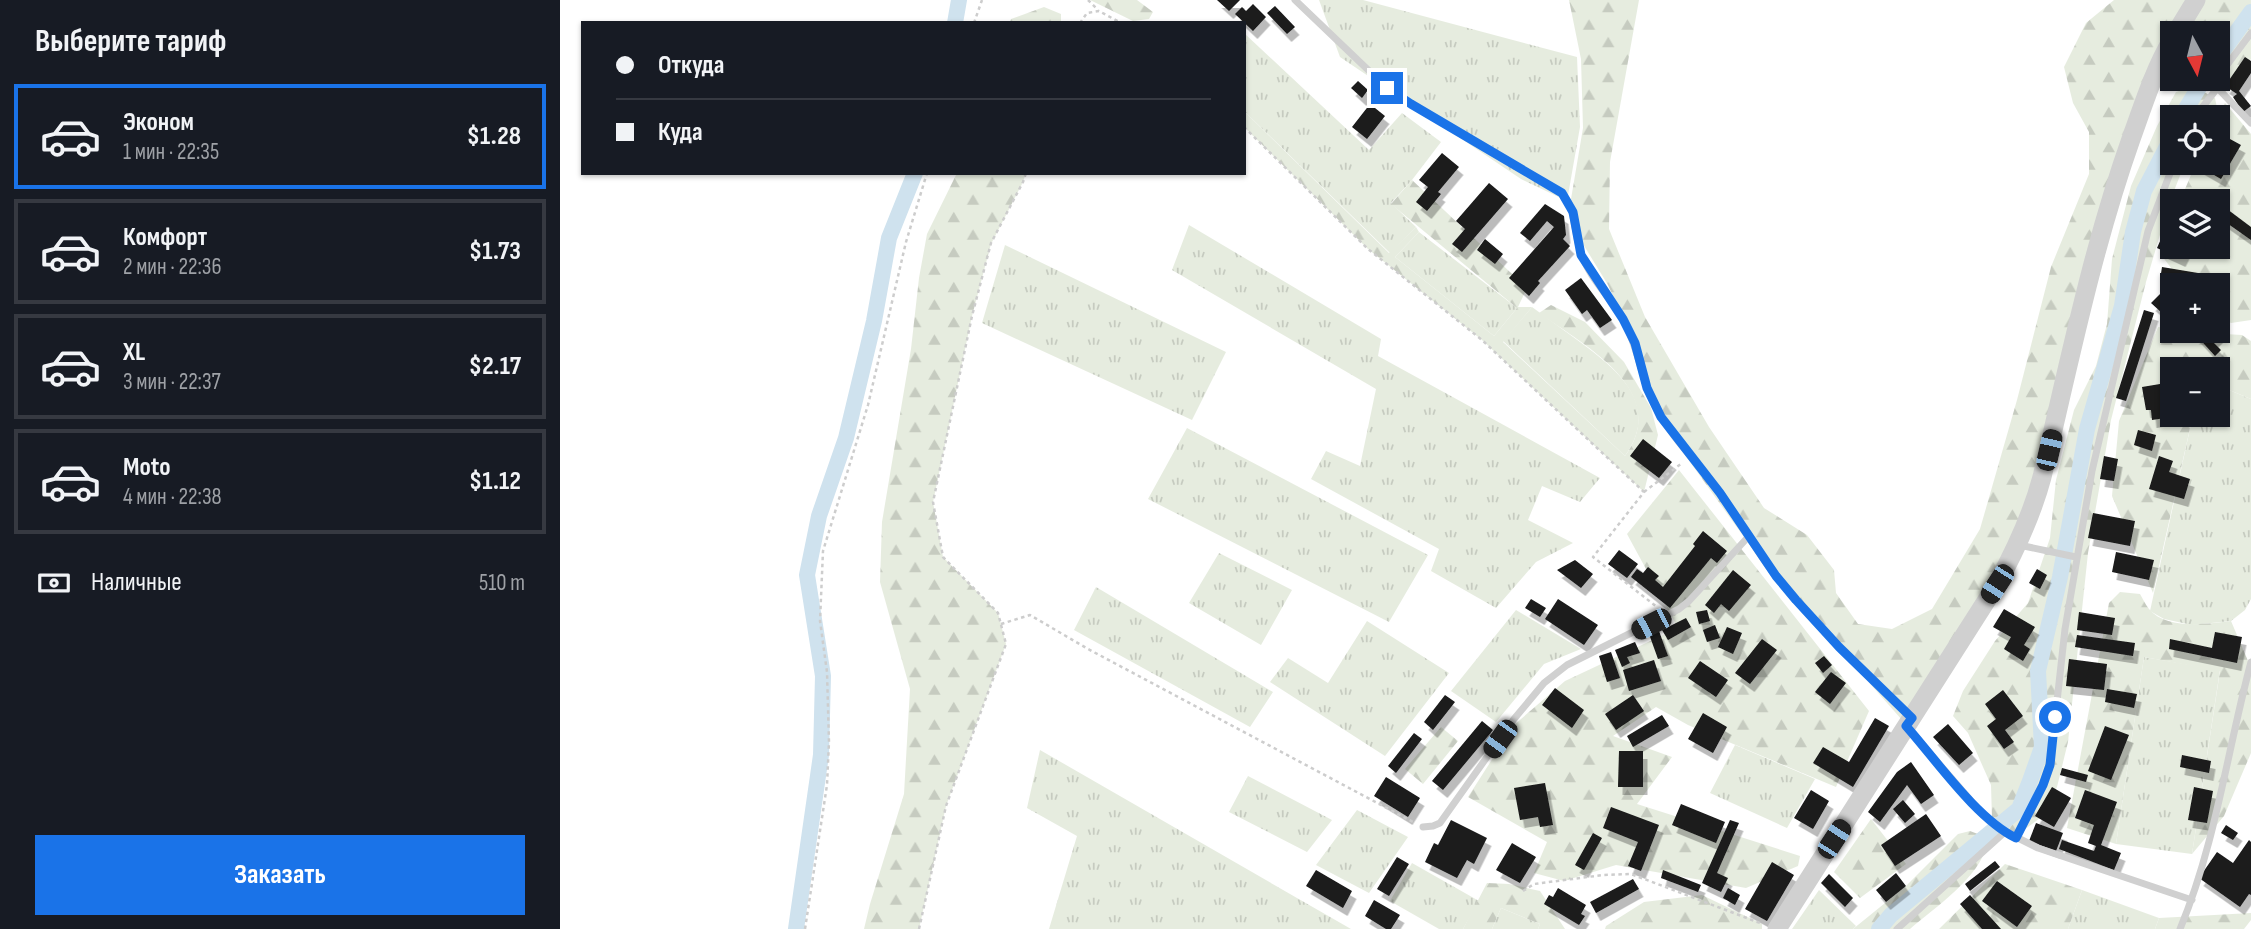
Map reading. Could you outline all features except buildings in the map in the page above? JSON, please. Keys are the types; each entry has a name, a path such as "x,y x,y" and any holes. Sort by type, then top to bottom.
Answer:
{"street":[{"path":"2184,21 2196,0"},
{"path":"1770,927 1909,722 1997,584 2018,545 2033,512 2118,176 2160,71"}],"lane":[{"path":"1295,0 1387,88 1562,193 1573,212 1581,255 1623,319 1635,343 1647,388 1661,417 1720,493 1776,576 1909,722 1979,810 2001,830 2038,848 2192,900"},
{"path":"2230,61 2251,33"},
{"path":"2222,91 2251,122"},
{"path":"2016,838 2050,765 2065,629 2092,471 2148,231 2169,175"},
{"path":"1423,827 1440,823 1514,719 1555,674 1567,665 1668,615 1689,601 1749,536"},
{"path":"2018,545 2076,557"},
{"path":"2180,929 2192,900 2219,803 2251,662"},
{"path":"1896,929 2001,830"}],"path":[{"path":"975,21 982,0"},
{"path":"1088,0 1099,11 1117,21"},
{"path":"1081,21 1087,13 1099,11"},
{"path":"1246,129 1368,249 1482,340 1644,492"},
{"path":"805,929 827,785 827,672 820,621 823,551 868,405 906,242 926,175"},
{"path":"919,929 946,806 1006,644 998,613 943,557 933,502 972,316 991,243 1025,175"},
{"path":"1668,615 1593,557 1644,492 1690,457"},
{"path":"1001,624 1030,615 1100,656 1423,827"},
{"path":"1523,891 1534,884 1631,874 1770,927"}],"green space":[{"path":"1090,0 1137,0 1153,12 1149,19 1133,21"},
{"path":"1319,0 1363,0 1577,57 1580,127 1567,201 1521,179 1340,57"},
{"path":"1569,0 1639,0 1610,162 1609,229 1645,317 1709,427 1764,508 1807,535 1834,570 1836,593 1858,624 1892,629 1932,609 1980,529 2051,267 2089,174 2089,132 2073,103 2064,67 2086,23 2114,0 2251,0 2251,59 2234,83 2230,84 2230,21 2160,21 2160,66 2141,118 2046,476 1910,729 1759,558 1667,430 1635,345 1608,285 1583,244 1570,205 1583,128 1581,59"},
{"path":"1044,7 1061,14 1061,21 1010,21"},
{"path":"1246,35 1369,150 1402,113 1441,142 1391,203 1416,227 1390,253 1246,113"},
{"path":"2202,91 2215,98 2216,105 2169,105 2176,92"},
{"path":"2230,109 2251,134 2251,320 2230,322 2230,273 2175,273 2164,259 2230,259 2230,189 2185,189 2191,175 2230,175"},
{"path":"1246,113 1389,253 1416,227 1419,232 1395,257 1494,336 1517,308 1391,204 1412,180 1527,288 1518,307 1532,307 1503,342 1625,456 1637,433 1638,411 1630,391 1616,372 1598,355 1539,313 1551,305 1585,322 1624,362 1651,408 1658,435 1644,492 1482,340 1368,249 1246,129"},
{"path":"2160,121 2160,175 2180,175 2175,189 2160,189 2160,235 2111,420 2088,553 2068,742 2057,787 2040,818 2024,830 2010,834 1992,819 1991,785 1968,733 1953,716 1963,691 1995,641 2028,603 2050,538 2056,480 2074,410 2096,366 2107,324 2112,259 2131,186"},
{"path":"956,175 1025,175 991,244 972,316 933,502 943,557 998,613 1006,644 946,806 919,929 864,929 904,794 910,689 880,582 882,522 927,234"},
{"path":"1189,225 1381,339 1378,356 1600,478 1580,502 1542,486 1528,520 1573,543 1536,562 1496,608 1431,571 1439,549 1311,479 1326,451 1360,466 1376,389 1172,270"},
{"path":"1419,232 1517,308 1494,336 1395,257"},
{"path":"1005,245 1226,352 1192,420 982,323"},
{"path":"1532,307 1609,365 1631,391 1637,405 1639,421 1635,438 1625,456 1503,341"},
{"path":"2158,327 2160,343 2230,343 2230,334 2242,335 2251,341 2251,399 2230,390 2230,357 2160,357 2160,427 2190,427 2153,593 2112,496 2119,421"},
{"path":"2230,390 2251,399 2251,599 2245,610 2231,621 2192,625 2164,619 2150,611 2190,427 2230,427"},
{"path":"1187,428 1428,555 1389,622 1148,499"},
{"path":"1679,470 1869,711 1836,787 1688,725 1656,707 1613,736 1672,757 1637,804 1800,856 1798,866 1746,888 1616,865 1564,881 1534,873 1547,842 1468,797 1514,725 1565,681 1678,628 1627,534"},
{"path":"1219,553 1292,590 1261,645 1189,603"},
{"path":"1096,587 1273,692 1250,727 1074,630"},
{"path":"2120,592 2140,594 2156,616 2176,623 2231,621 2251,668 2251,753 2224,816 2192,854 2220,671 2144,657 2116,844 2067,828 2109,603"},
{"path":"1516,610 1581,649 1544,664 1496,722 1451,691"},
{"path":"1367,621 1449,673 1385,756 1270,682 1288,658 1328,683"},
{"path":"2144,657 2220,670 2192,854 2116,844"},
{"path":"1441,727 1458,741 1423,784 1405,769"},
{"path":"1735,745 1815,779 1787,828 1710,793"},
{"path":"1040,750 1351,929 1049,929 1077,836 1027,808"},
{"path":"1248,776 1332,820 1307,852 1229,812"},
{"path":"1357,810 1408,837 1369,893 1316,865"},
{"path":"1871,819 1906,864 1860,898 1834,872"},
{"path":"1970,831 1983,836 1987,844 1983,857 1976,869 1944,901 1910,929 1853,929 1906,886 1958,834"},
{"path":"1412,863 1479,901 1463,929 1439,929 1390,901"},
{"path":"2005,864 2082,890 2068,929 1939,929"},
{"path":"1487,883 1509,884 1540,891 1565,929 1538,929 1540,924 1501,908 1492,929 1463,929"},
{"path":"1819,890 1856,926 1853,929 1792,929"},
{"path":"2082,890 2159,918 2155,929 2068,929"},
{"path":"1702,895 1762,924 1762,929 1605,929 1644,902"},
{"path":"1501,908 1540,924 1538,929 1492,929"},
{"path":"2251,913 2251,920 2244,929 2155,929 2159,918"}],"waterway":[{"path":"955,21 959,0"},
{"path":"2230,41 2251,12"},
{"path":"2188,105 2197,91"},
{"path":"1879,929 1891,915 2019,809 2030,781 2042,747 2038,671 2060,577 2087,429 2122,306 2133,232 2144,191 2160,160"},
{"path":"796,929 821,755 823,676 807,575 819,516 846,438 874,321 889,238 914,175"}],"route":[{"path":"1387,88 1562,193 1573,212 1581,255 1623,319 1635,343 1647,388 1672,433 1720,493 1776,576 1796,600 1839,647 1912,718 1906,726 1979,810 1998,828 2016,838 2050,765 2055,717"}]}
